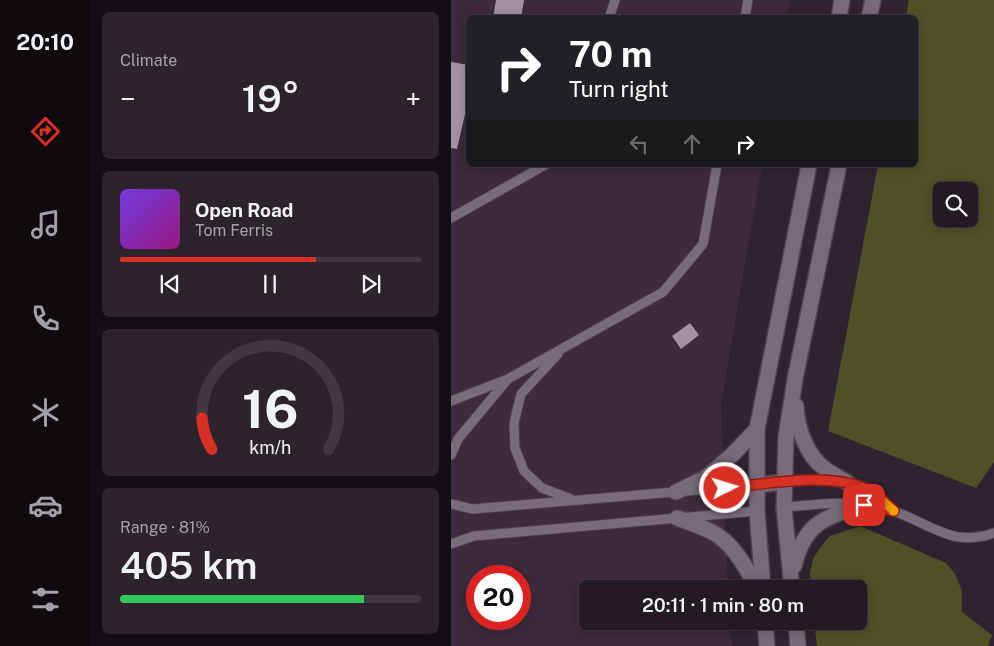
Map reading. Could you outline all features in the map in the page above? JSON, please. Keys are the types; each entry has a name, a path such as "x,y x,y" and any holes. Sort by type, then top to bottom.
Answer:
{"main road":[{"path":"840,15 842,0"},
{"path":"870,15 873,0"},
{"path":"762,580 757,511 757,429 809,167"},
{"path":"792,580 784,507 786,438 795,379 839,167"},
{"path":"795,379 797,422 806,446 823,467 848,482"},
{"path":"676,492 705,478 732,455 757,429"},
{"path":"757,485 785,482"},
{"path":"792,580 798,549 810,529 832,515 864,505"},
{"path":"757,511 784,507"},
{"path":"677,518 712,531 734,551 752,580"},
{"path":"766,630 767,646"},
{"path":"797,630 798,646"}],"lane":[{"path":"610,15 615,0"},
{"path":"746,15 748,0"},
{"path":"451,218 541,167"},
{"path":"451,401 508,379 663,292 703,244 717,167"},
{"path":"565,346 521,394 514,423 515,448 524,471 542,488 573,500"},
{"path":"451,455 458,440 508,379"},
{"path":"785,482 819,479 848,482 873,493 894,511"},
{"path":"451,504 473,509 757,485"},
{"path":"784,507 831,503 864,505 894,511 948,536 982,538 994,533"},
{"path":"451,544 474,536 757,511"}],"shaded area":[{"path":"451,0 790,0 787,15 466,15 466,167 762,167 721,404 728,580 579,580 579,630 731,630 732,646 451,646"}],"green space":[{"path":"909,0 994,0 994,462 976,488 828,431 878,167 918,167 918,15 906,15"},
{"path":"860,526 946,563 955,574 962,591 962,612 992,635 988,646 817,646 815,630 867,630 867,580 810,580 813,559 830,536"}],"building":[{"path":"496,0 524,0 522,15 494,15"},
{"path":"451,62 466,64 466,110 457,149 451,148"},
{"path":"690,323 699,335 681,349 672,336"}],"slow traffic":[{"path":"862,488 873,493 893,511"}],"route":[{"path":"725,488 819,479 848,482 873,493 894,511 864,505"}]}
